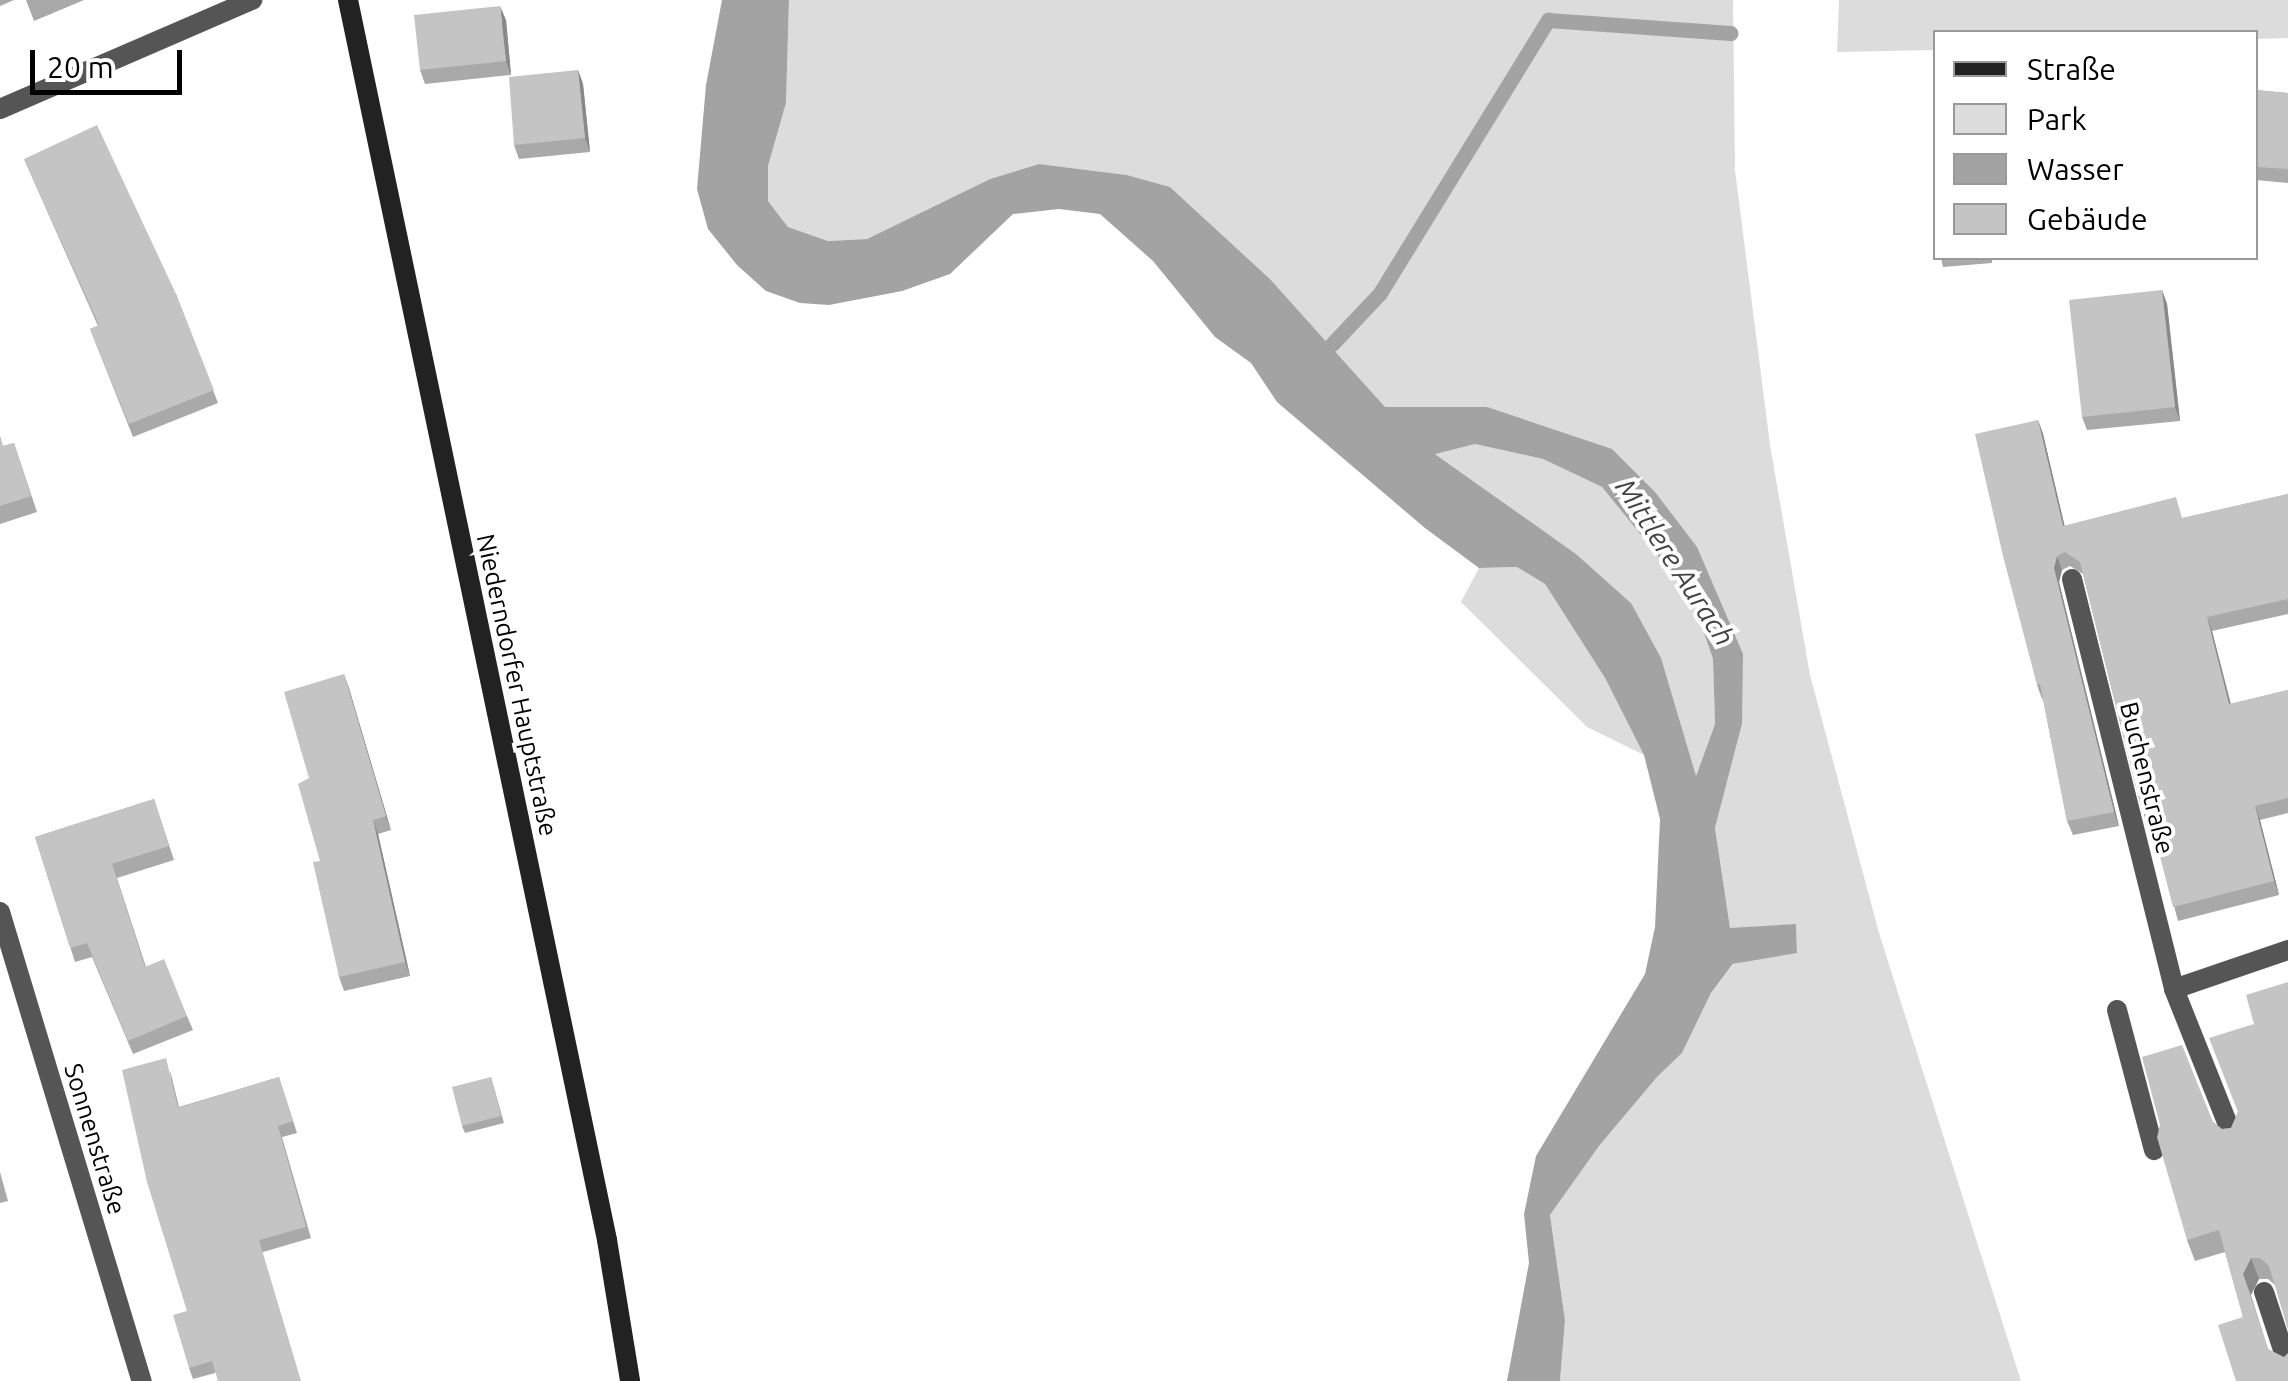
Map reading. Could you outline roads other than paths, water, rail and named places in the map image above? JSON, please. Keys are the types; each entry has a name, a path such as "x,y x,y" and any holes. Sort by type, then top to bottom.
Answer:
{"street":[{"path":"0,108 252,0"},
{"name":"Niederndorfer Hauptstraße","path":"348,0 604,1221 630,1381"},
{"name":"Buchenstraße","path":"2072,579 2174,989 2234,1136"},
{"name":"Sonnenstraße","path":"0,912 142,1381"},
{"path":"2174,989 2288,950"},
{"path":"2117,1010 2154,1150"},
{"path":"2264,1292 2288,1366"}],"water":[{"name":"Mittlere Aurach","path":"722,0 789,0 786,103 768,166 768,201 788,227 828,241 867,239 990,179 1039,164 1127,175 1170,187 1270,279 1385,407 1487,407 1612,449 1655,492 1697,547 1743,654 1742,724 1715,828 1730,928 1796,924 1797,953 1733,964 1711,993 1682,1053 1599,1146 1550,1215 1565,1320 1560,1381 1507,1381 1529,1263 1524,1214 1536,1156 1645,974 1655,927 1660,819 1644,755 1605,678 1545,584 1517,567 1479,568 1425,528 1277,402 1251,363 1215,337 1153,261 1100,214 1059,209 1013,214 950,274 902,291 829,305 800,303 766,291 737,265 708,229 697,189 706,85","holes":["1475,444 1543,459 1602,487 1692,598 1713,659 1715,724 1696,776 1661,658 1631,603 1576,554 1435,454"]}],"waterway":[{"path":"1332,344 1380,293 1548,20 1731,33"}]}
